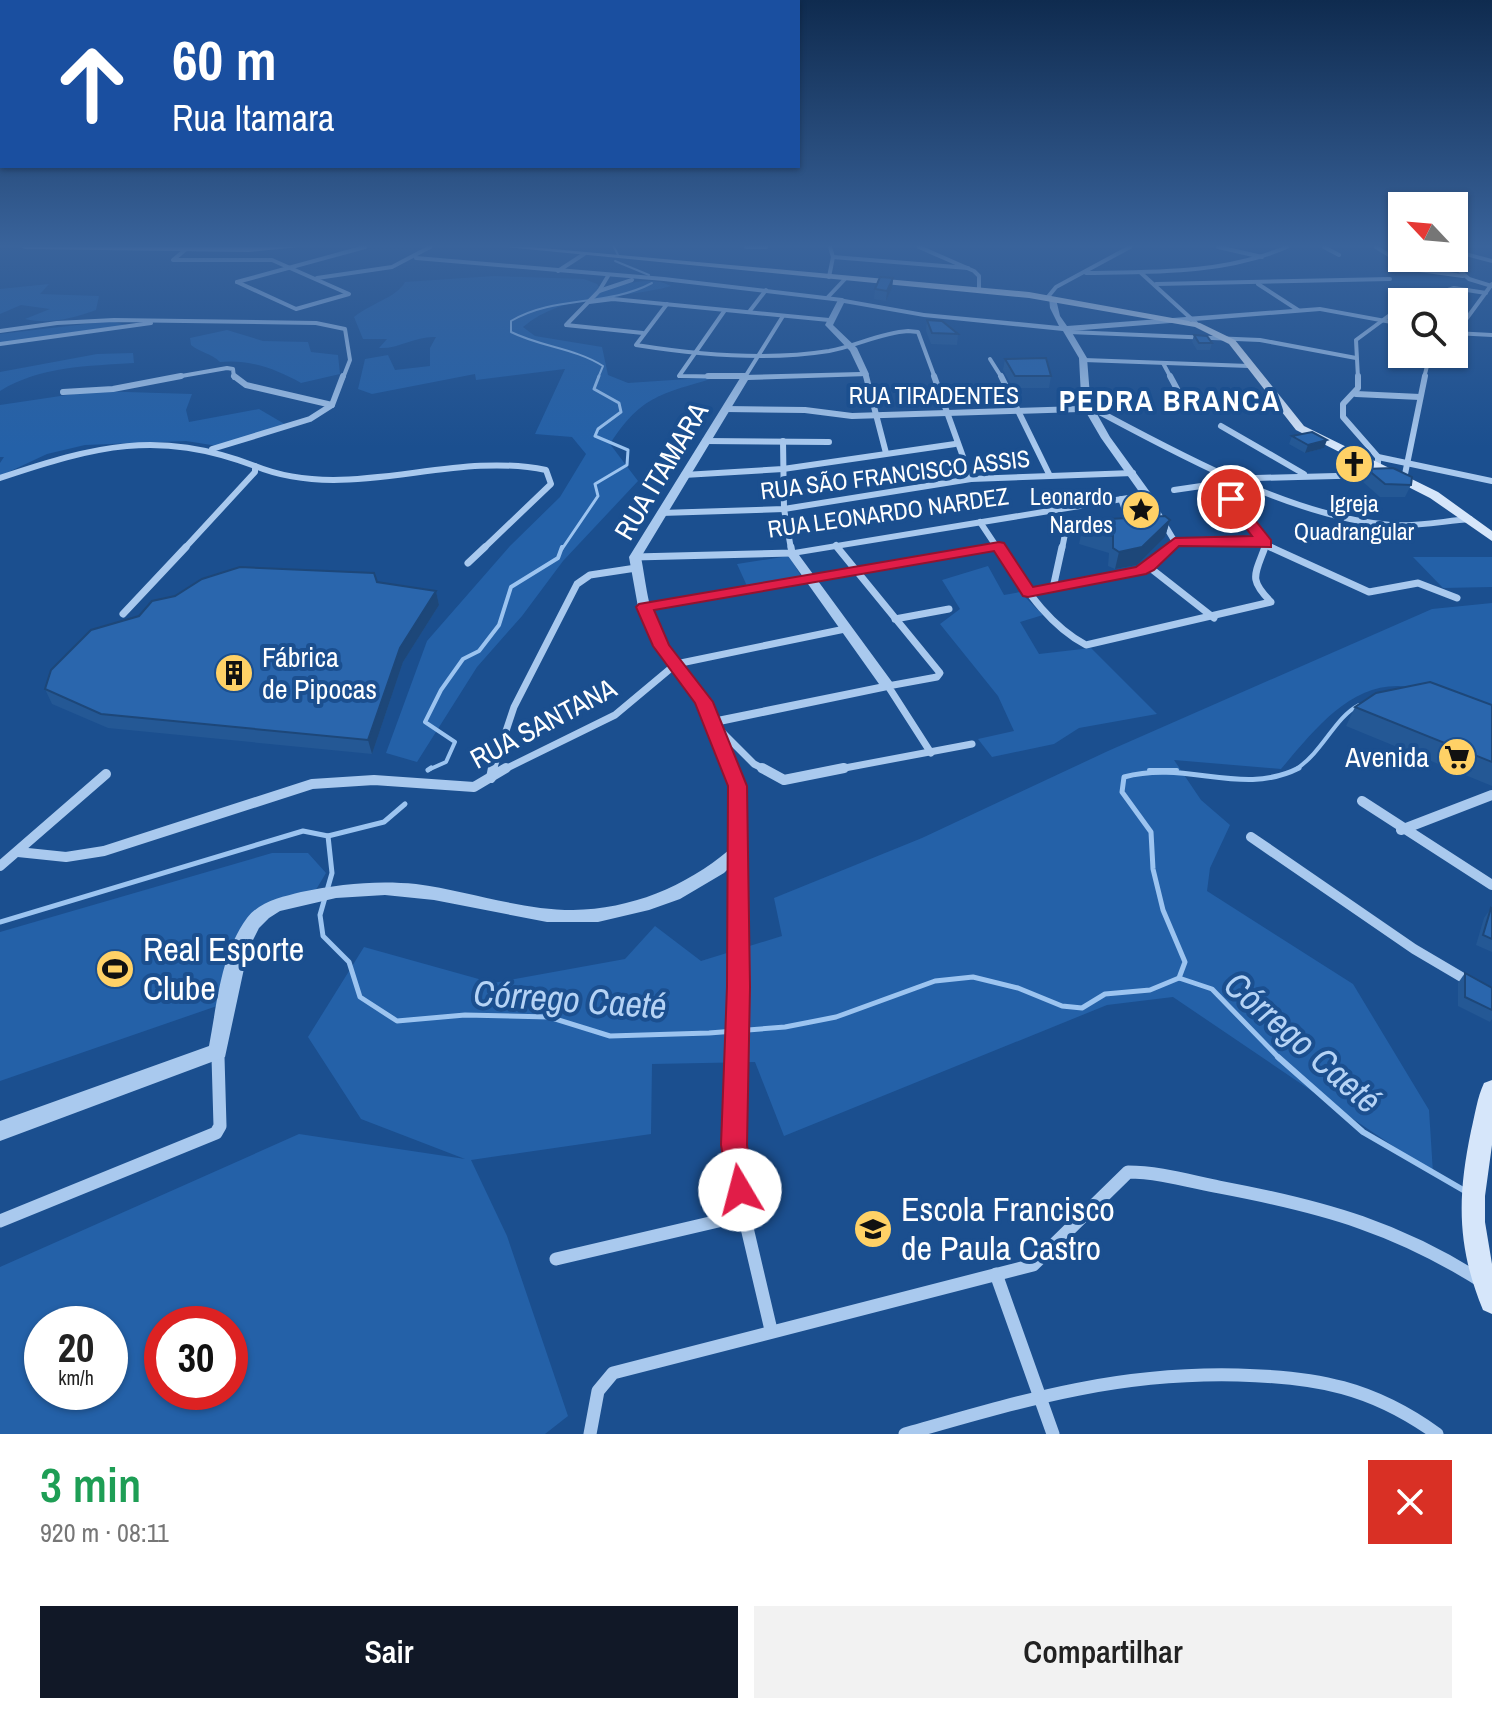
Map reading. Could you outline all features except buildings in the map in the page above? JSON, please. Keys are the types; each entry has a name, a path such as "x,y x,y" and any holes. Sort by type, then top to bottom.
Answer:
{"main road":[{"path":"1146,314 1194,322 1225,337 1300,428 1378,462 1491,532"},
{"path":"1489,1290 1473,1247 1470,1208 1481,1163 1492,1090"}],"street":[{"path":"577,314 566,325 643,333"},
{"path":"659,314 637,346 695,352 819,351 900,332 918,332 948,414 955,444 971,479"},
{"path":"722,314 679,374 683,377 865,374"},
{"path":"765,314 829,320"},
{"path":"833,314 829,320 831,327 851,345 865,374 886,453"},
{"path":"918,314 1067,331 1177,319"},
{"path":"1055,314 1084,360 1084,389 1092,410 1147,495 1162,527 1175,542"},
{"path":"1186,314 1194,322 1264,314"},
{"path":"1354,314 1388,321"},
{"path":"1356,394 1359,366 1356,340 1388,315"},
{"name":"RUA ITAMARA","path":"737,852 737,786 704,702 654,634 644,607 635,562 661,513 783,316"},
{"path":"126,327 129,319"},
{"path":"0,331 129,319 302,320 345,329 350,360 332,405 310,419 212,449"},
{"path":"0,344 171,320"},
{"path":"1083,330 1270,341 1356,358"},
{"path":"1468,334 1492,335"},
{"path":"990,359 1016,401 1049,474"},
{"path":"1084,360 1249,366"},
{"path":"1163,363 1177,389"},
{"path":"1174,490 1240,480 1309,476 1399,477 1427,368"},
{"path":"63,392 136,385 233,369 234,379 246,385 332,405"},
{"path":"1420,397 1356,394 1343,404 1343,417 1378,462 1405,462 1492,481"},
{"name":"RUA TIRADENTES","path":"726,409 877,416 1142,407"},
{"path":"1092,410 1196,463 1354,522 1393,525 1472,519"},
{"path":"1221,426 1270,457 1309,476"},
{"path":"705,441 829,442"},
{"path":"783,441 784,509 792,553 888,686 931,753"},
{"path":"0,478 63,456 120,444 160,442 212,449 278,476 309,479 372,476 482,462 530,464 546,470 551,484 468,563"},
{"path":"684,475 783,469 955,444"},
{"path":"123,614 255,472 255,466"},
{"name":"RUA SÃO FRANCISCO ASSIS","path":"661,513 784,509 971,479 1133,473"},
{"path":"1215,484 1266,543"},
{"name":"RUA LEONARDO NARDEZ","path":"491,778 493,763 518,703 577,584 590,575 635,562 792,553 1147,495"},
{"path":"1121,499 1127,527 1141,527"},
{"path":"980,522 1028,593 1079,642 1089,645 1214,618 1271,602 1257,588 1254,579 1266,543"},
{"path":"1053,588 1065,534 1100,528"},
{"path":"1028,593 1149,567 1175,542 1250,540 1266,543 1369,592 1413,583 1436,587 1457,598"},
{"path":"714,723 941,675 836,545"},
{"path":"644,607 999,546"},
{"path":"1149,567 1214,618"},
{"path":"895,619 949,609"},
{"name":"RUA SANTANA","path":"18,852 66,857 104,851 312,784 374,780 474,787 615,715 676,664 845,629"},
{"path":"714,723 754,764 778,780 972,744"},
{"path":"0,866 106,774"},
{"path":"1401,830 1492,795"},
{"path":"1362,801 1401,830 1492,885"},
{"path":"1251,837 1322,882 1430,960 1479,986"},
{"path":"0,1221 216,1133 220,1126 218,1051 228,997 244,938 253,922 271,907 353,889 397,889 550,916 598,913 649,904 681,893 714,874 737,852"},
{"path":"737,852 734,1145 744,1215 771,1330"},
{"path":"0,1131 218,1051"},
{"path":"590,1434 598,1391 613,1373 1033,1265 1044,1258 1128,1172 1142,1172 1345,1216 1400,1235 1445,1257 1489,1290"},
{"path":"556,1259 744,1215"},
{"path":"996,1274 1053,1434"},
{"path":"905,1434 1038,1397 1122,1379 1175,1374 1321,1380 1380,1396 1437,1434"}],"shaded area":[{"path":"38,314 83,314 52,321 25,319"},
{"path":"358,314 544,314 523,327 535,336 602,347 608,375 628,383 717,377 655,398 622,427 610,444 638,481 563,561 522,616 477,667 417,762 386,753 427,641 510,546 560,497 586,454 572,437 535,434 565,369 476,380 475,374 372,394 358,389 365,359 388,355 395,370 430,366 430,348 436,337 379,348 387,339 363,339 354,317"},
{"path":"111,321 126,325 0,345 0,334"},
{"path":"227,330 263,341 308,342 311,352 338,355 340,374 301,383 262,366 220,362 191,345 190,338"},
{"path":"133,353 134,363 48,372 31,376 0,391 0,372 97,354"},
{"path":"94,391 192,394 186,410 189,422 259,409 288,426 224,447 186,441 85,445 47,454 0,476 0,463 4,457 0,457 0,405"},
{"path":"789,556 801,576 747,586 737,564"},
{"path":"1413,557 1492,557 1492,587 1443,588"},
{"path":"988,566 1004,595 1020,592 1043,615 1020,622 1039,654 1091,648 1157,714 1079,728 1054,744 992,757 978,739 1014,731 998,696 940,624 960,609 942,580"},
{"path":"1492,603 1492,705 1465,702 1420,689 1397,686 1377,689 1341,707 1309,736 1281,769 1174,760 1201,800 1230,825 1210,868 1207,891 1353,984 1429,1110 1433,1173 1173,997 1107,1005 784,1136 755,1062 652,1064 651,1134 471,1160 507,1236 568,1416 545,1434 0,1434 0,1267 299,1134 465,1159 361,1119 308,1037 364,947 493,983 625,959 655,926 701,961 782,936 774,898 922,838 1108,751 1432,609"},
{"name":"Real Esporte Clube","path":"272,853 308,853 326,873 314,893 252,913 217,1006 0,1081 0,932"}],"waterway":[{"path":"526,314 511,321 511,332 592,360 603,366 598,378"},
{"path":"562,549 598,496 595,484 627,465 628,450 595,436 598,429 621,412 619,403 594,389 599,376"},
{"path":"431,768 428,770 446,762 455,742 425,722 441,690 463,659 479,651 499,625 511,587 558,558 562,547"},
{"path":"1296,769 1359,705"},
{"path":"1179,978 1185,962 1163,910 1153,869 1151,832 1122,792 1124,777 1170,772 1257,779 1296,769"},
{"path":"1149,770 1177,770"},
{"path":"328,836 384,822 405,804"},
{"name":"Córrego Caeté","path":"0,922 303,831 328,836"},
{"name":"Córrego Caeté","path":"328,836 332,873 320,915 323,936 349,962 360,997 397,1021 465,1015 549,1017 610,1036 709,1033 785,1027 836,1017 935,981 973,977 1018,988 1062,1006 1082,1008 1105,994 1150,990 1179,978"},
{"name":"Córrego Caeté","path":"1179,978 1212,989 1278,1057"},
{"name":"Córrego Caeté","path":"1278,1057 1363,1132 1465,1191"}],"place":[{"name":"Igreja Quadrangular","path":"1354,464"},
{"name":"Leonardo Nardes","path":"1141,510"},
{"name":"Fábrica de Pipocas","path":"234,673"},
{"name":"Avenida","path":"1457,757"},
{"name":"Real Esporte Clube","path":"115,969"},
{"name":"Escola Francisco de Paula Castro","path":"873,1229"}],"district":[{"name":"PEDRA BRANCA","path":"1170,400"}],"route":[{"path":"740,1190 734,1145 738,987 737,786 704,702 661,646 644,607 999,546 1028,593 1140,571 1149,567 1175,542 1250,540 1266,543 1231,499"}]}
